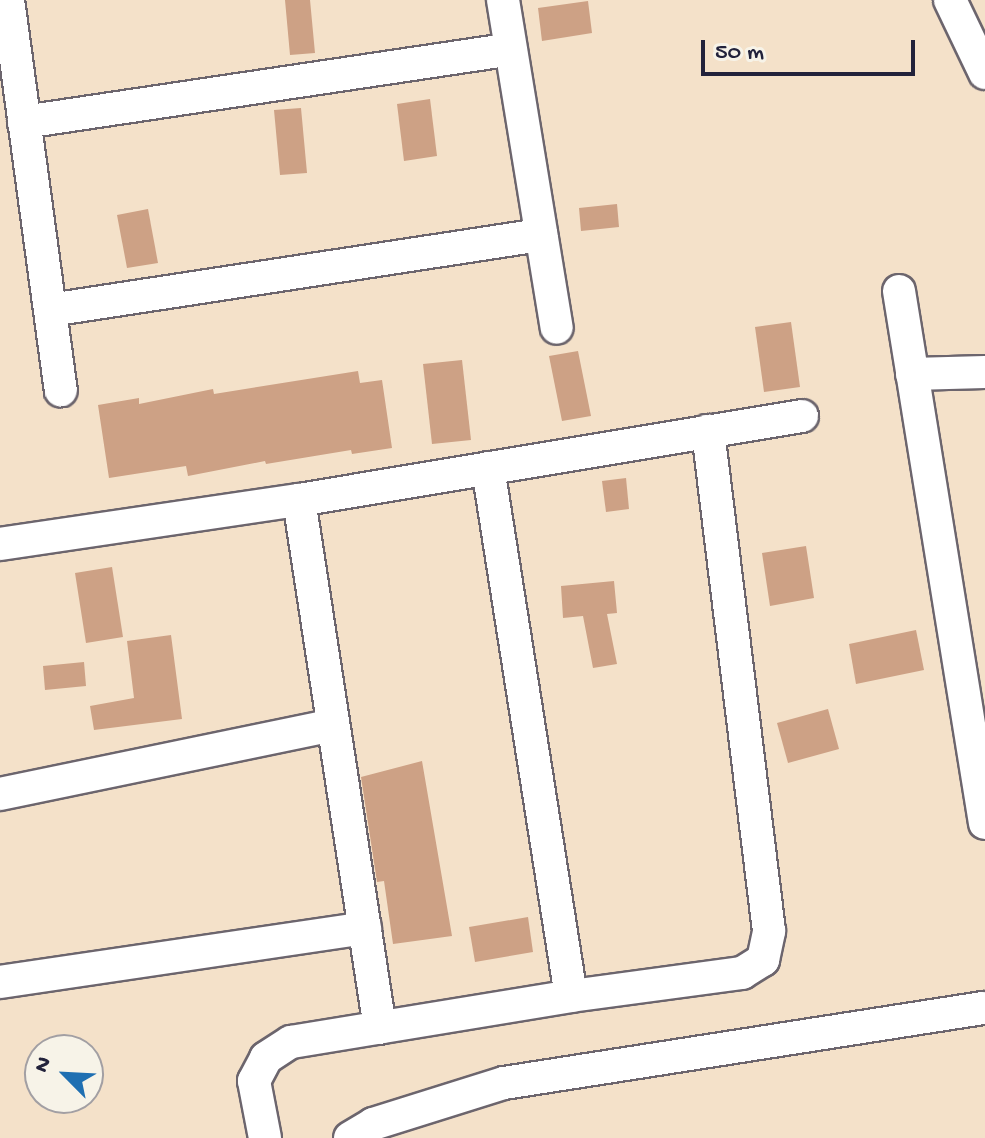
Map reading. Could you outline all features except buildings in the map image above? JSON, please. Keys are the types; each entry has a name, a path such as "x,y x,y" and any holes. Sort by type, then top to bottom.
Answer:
{"street":[{"path":"8,0 61,390"},
{"path":"503,0 557,328"},
{"path":"950,0 985,73"},
{"path":"24,122 511,49"},
{"path":"50,310 541,235"},
{"path":"899,291 985,823"},
{"path":"912,374 985,372"},
{"path":"0,544 299,500 802,416"},
{"path":"265,1138 254,1081 266,1058 291,1042 571,996 742,973 763,960 769,931 708,431"},
{"path":"488,468 571,996"},
{"path":"299,500 380,1028"},
{"path":"0,794 333,725"},
{"path":"0,982 365,928"},
{"path":"350,1138 373,1124 504,1083 985,1008"}]}
